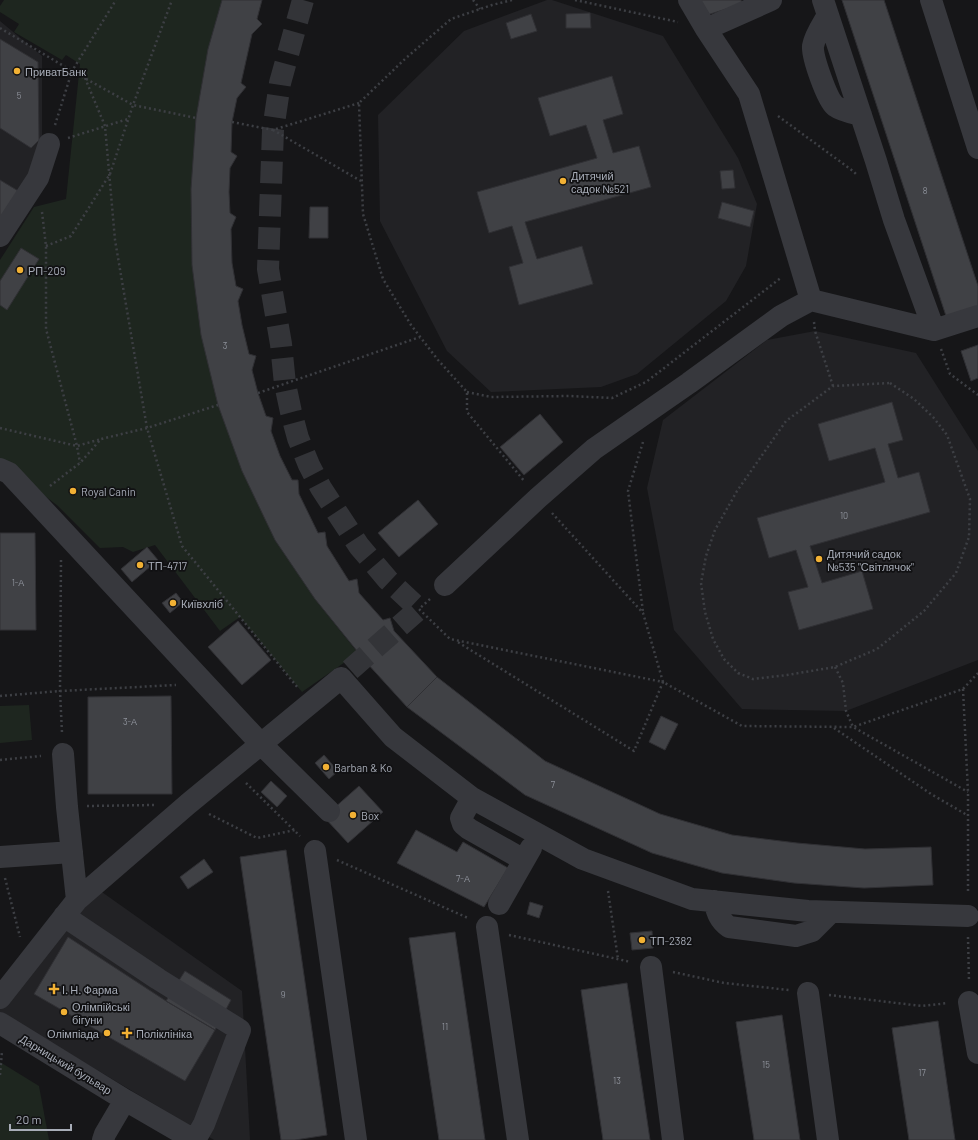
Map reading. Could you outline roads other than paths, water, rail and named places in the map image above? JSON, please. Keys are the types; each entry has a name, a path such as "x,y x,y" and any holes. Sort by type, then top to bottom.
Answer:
{"street":[{"path":"689,0 749,94 811,300"},
{"path":"706,28 771,0"},
{"path":"931,0 978,148"},
{"path":"826,8 862,115 894,220 934,330"},
{"path":"0,236 38,178 49,144"},
{"path":"445,585 538,498 594,449 689,383 781,316 811,300 934,330 978,316"},
{"path":"0,469 9,473 261,744 329,811"},
{"path":"0,998 70,908 188,804 341,678 393,736 472,798 583,859 692,899 808,911 968,916"},
{"path":"63,754 66,807 72,852 70,908"},
{"path":"472,798 460,818 463,824 469,829 524,860"},
{"path":"499,904 538,834"},
{"path":"315,851 356,1140"},
{"path":"0,857 72,852"},
{"path":"70,908 158,979 240,1030 204,1124 194,1140"},
{"path":"487,927 518,1140"},
{"path":"651,967 673,1140"},
{"path":"808,993 828,1140"},
{"path":"969,1002 978,1053"},
{"name":"Дарницький бульвар","path":"0,1023 125,1100 194,1140"},
{"path":"104,1140 105,1134 125,1100"}],"tunnel":[{"path":"303,0 280,83 273,130 268,269 281,344 285,384 298,438 309,465 321,488 359,546 388,580 419,609 341,678"}],"place":[{"name":"ПриватБанк","path":"17,71"},
{"name":"Дитячий садок №521","path":"563,181"},
{"name":"РП-209","path":"20,270"},
{"name":"Royal Canin","path":"73,491"},
{"name":"Дитячий садок №535 \"Світлячок\"","path":"819,559"},
{"name":"ТП-4717","path":"140,565"},
{"name":"Київхліб","path":"173,603"},
{"name":"Barban & Ko","path":"326,767"},
{"name":"Box","path":"353,815"},
{"name":"ТП-2382","path":"642,940"},
{"name":"І. Н. Фарма","path":"54,989"},
{"name":"Олімпійські бігуни","path":"64,1012"},
{"name":"Олімпіада","path":"107,1033"},
{"name":"Поліклініка","path":"127,1033"}]}
